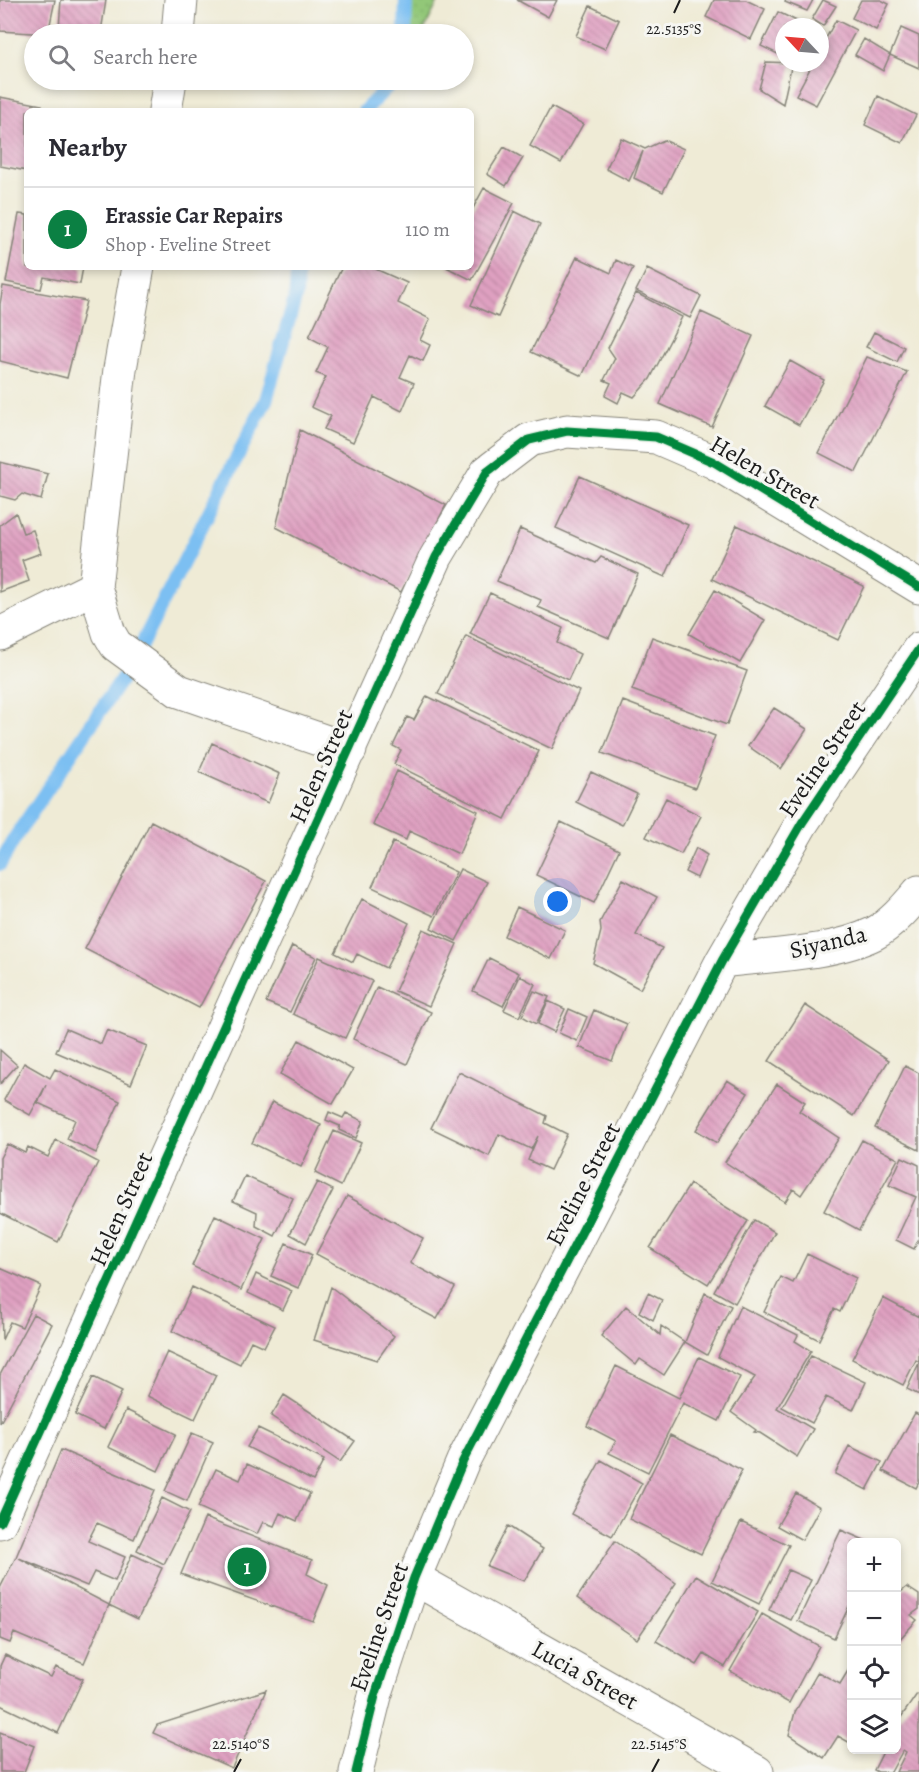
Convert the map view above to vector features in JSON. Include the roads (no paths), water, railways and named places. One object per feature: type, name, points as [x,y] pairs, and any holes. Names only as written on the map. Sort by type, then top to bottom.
[{"type":"street","points":[[179,24],[181,0]]},
{"type":"street","points":[[165,108],[168,90]]},
{"type":"street","points":[[137,270],[120,369],[95,587],[109,633],[116,645],[179,691],[350,750]]},
{"type":"street","name":"Helen Street","points":[[0,1522],[436,557],[487,472],[529,440],[567,431],[656,436],[714,462],[919,587]]},
{"type":"street","points":[[0,634],[95,587]]},
{"type":"street","name":"Eveline Street","points":[[356,1772],[375,1696],[414,1578],[464,1461],[722,961],[802,823],[919,649]]},
{"type":"street","name":"Siyanda","points":[[722,961],[829,947],[876,932],[907,907],[919,892]]},
{"type":"street","name":"Lucia Street","points":[[414,1578],[757,1772]]},
{"type":"waterway","points":[[405,24],[406,0]]},
{"type":"waterway","points":[[367,108],[384,90]]},
{"type":"waterway","points":[[0,864],[14,839],[131,665],[266,400],[296,295],[297,270]]},
{"type":"place","name":"Erassie Car Repairs","points":[[247,1567]]}]
